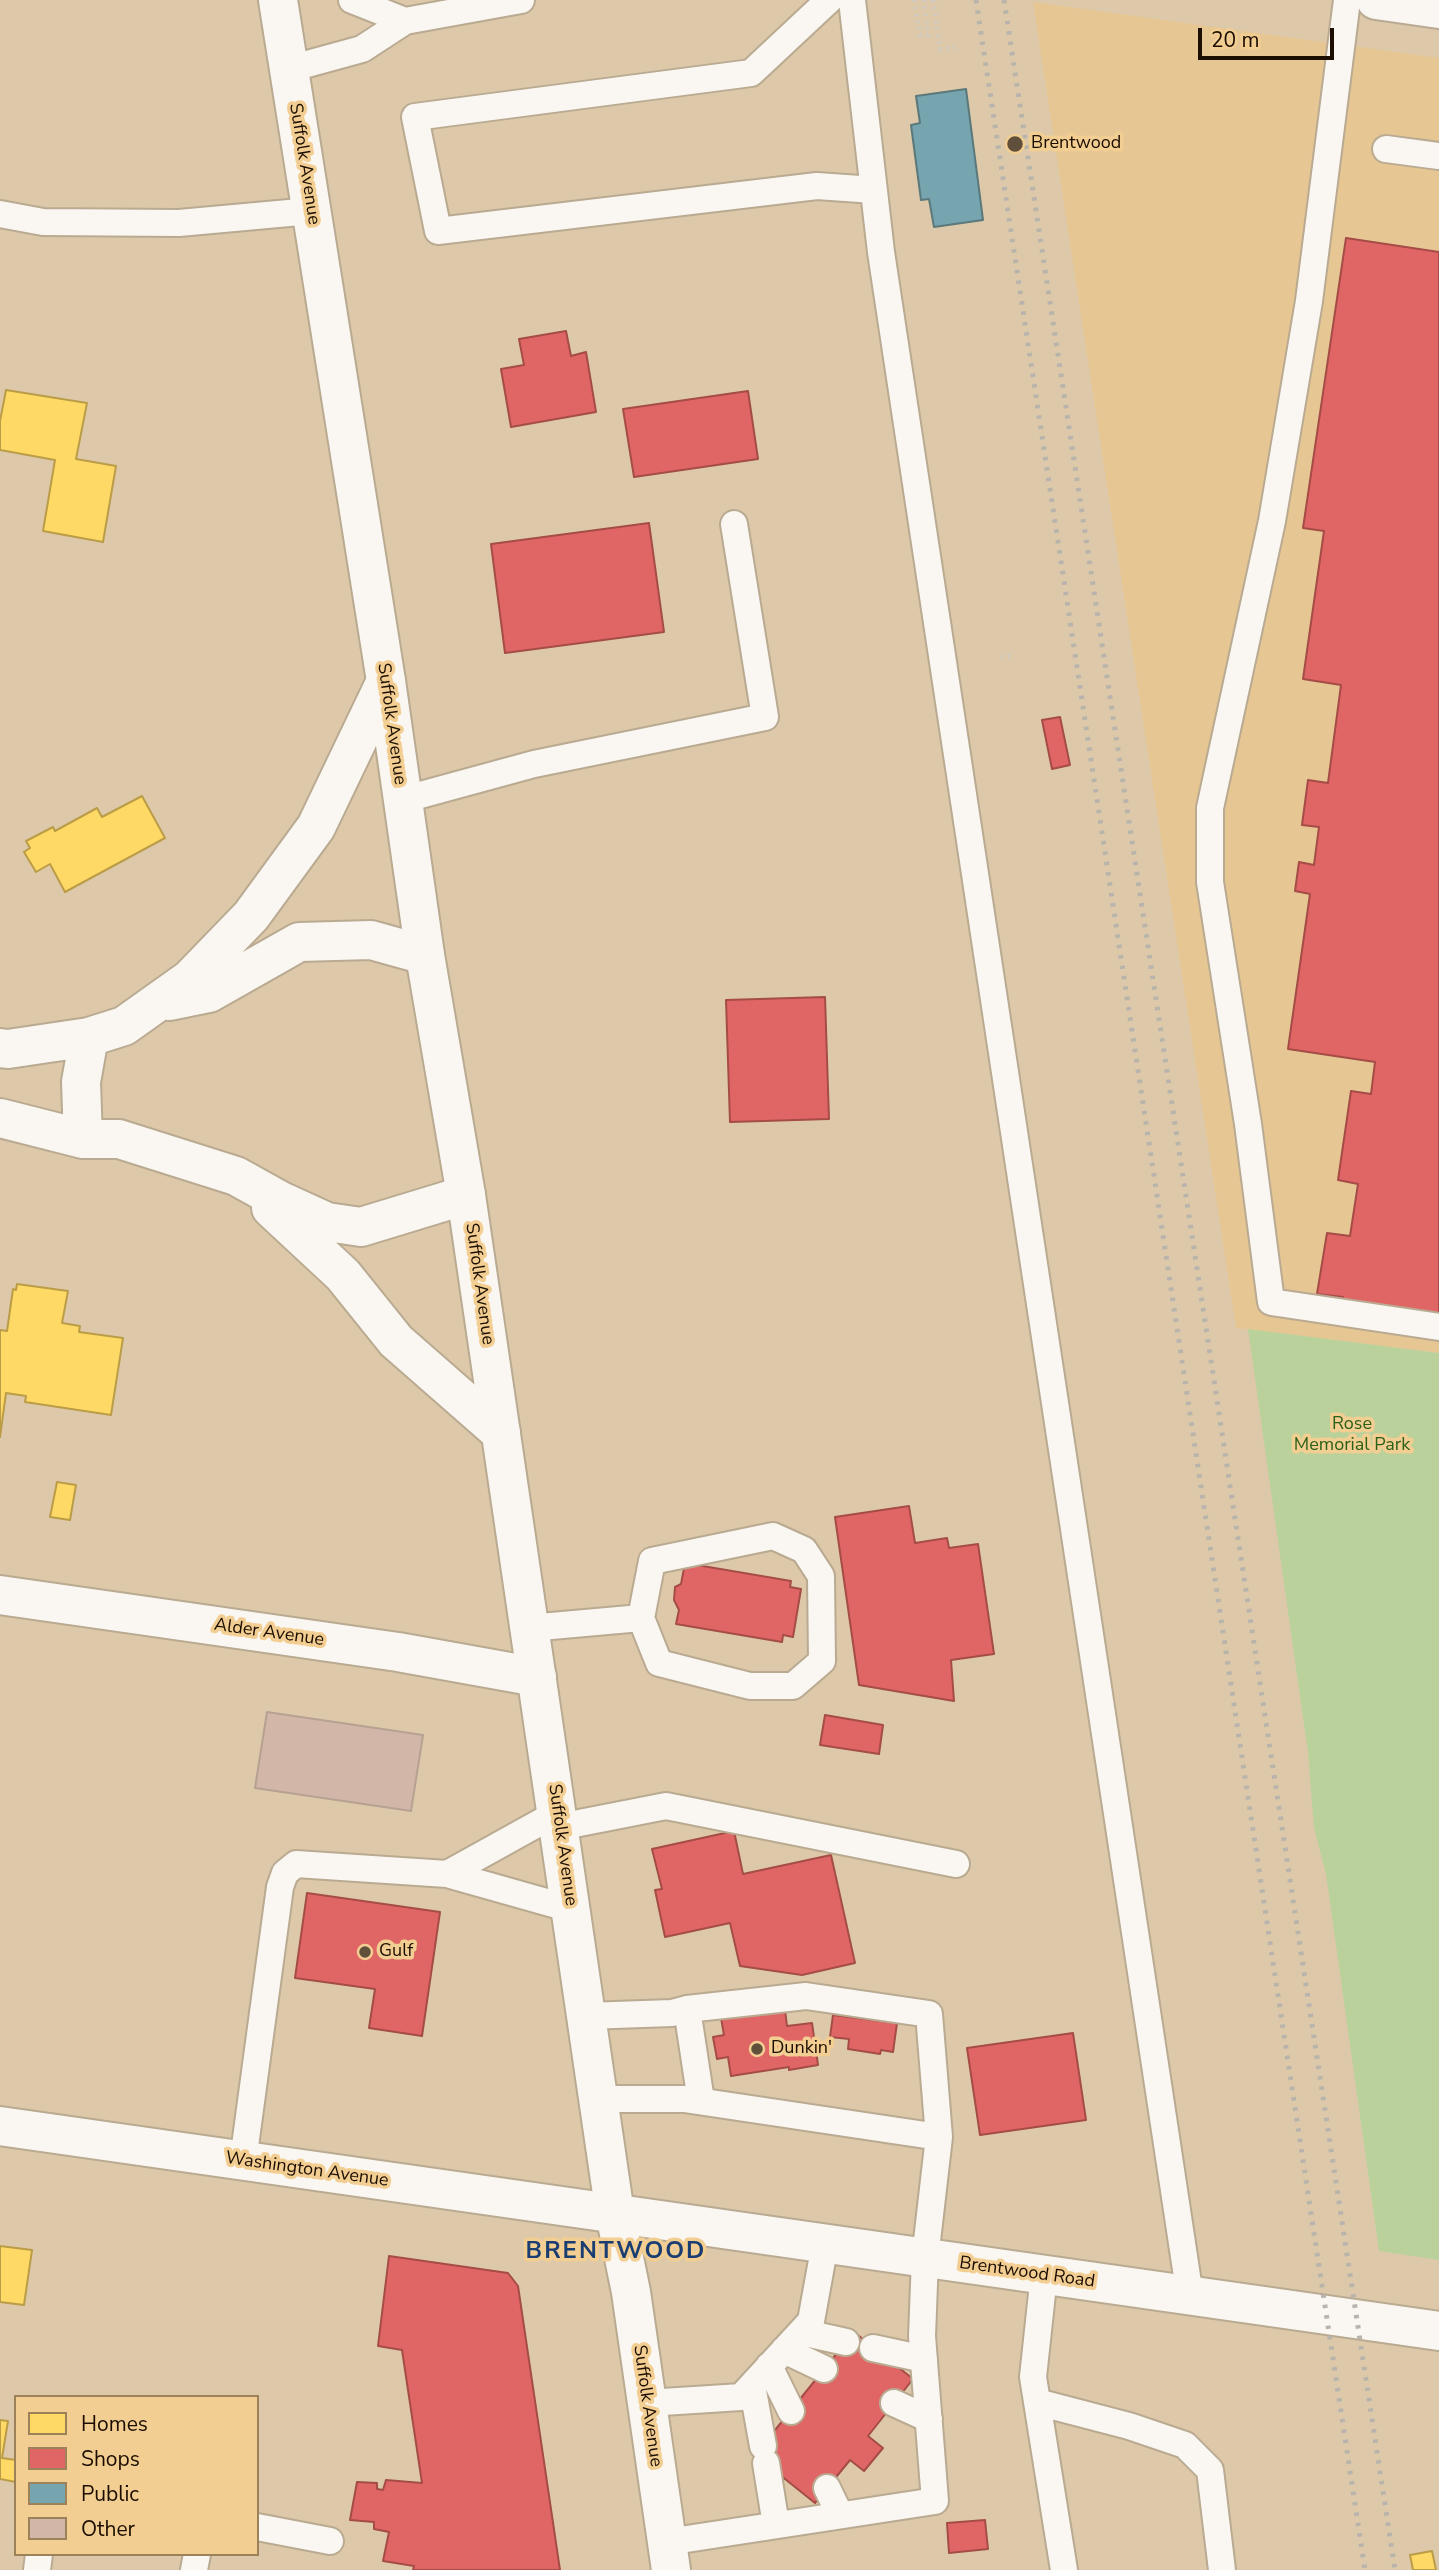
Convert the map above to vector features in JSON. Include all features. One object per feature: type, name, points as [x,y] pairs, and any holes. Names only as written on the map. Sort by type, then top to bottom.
[{"type":"street","name":"Suffolk Avenue","points":[[278,0],[386,681],[425,955],[466,1195],[615,2214],[631,2292],[669,2556]]},
{"type":"street","points":[[1379,0],[1439,9]]},
{"type":"street","points":[[0,1048],[89,1037],[124,1026],[190,979],[250,916],[316,827],[386,681]]},
{"type":"street","points":[[154,1004],[209,993],[299,942],[371,940],[425,955]]},
{"type":"street","points":[[83,1139],[81,1083],[89,1037]]},
{"type":"street","points":[[0,1118],[83,1139],[119,1139],[236,1176],[327,1222],[361,1227],[466,1195]]},
{"type":"street","points":[[236,1176],[343,1275],[396,1342],[501,1433]]},
{"type":"street","name":"Alder Avenue","points":[[0,1595],[398,1652],[537,1677]]},
{"type":"street","name":"Washington Avenue","points":[[0,2126],[615,2214]]},
{"type":"street","name":"Brentwood Road","points":[[615,2214],[1439,2331]]},
{"type":"lane","points":[[352,0],[405,21]]},
{"type":"lane","points":[[289,69],[362,49],[405,21],[521,0]]},
{"type":"lane","points":[[829,0],[751,73],[415,117],[438,231],[817,186],[874,190]]},
{"type":"lane","points":[[852,0],[888,293],[1190,2296]]},
{"type":"lane","points":[[1347,0],[1308,301],[1272,521],[1210,808],[1210,882],[1248,1124],[1271,1302],[1439,1326]]},
{"type":"lane","points":[[1386,149],[1439,156]]},
{"type":"lane","points":[[0,214],[43,222],[179,223],[311,211]]},
{"type":"lane","points":[[402,800],[534,764],[765,717],[734,524]]},
{"type":"lane","points":[[772,1536],[804,1550],[821,1576],[822,1661],[793,1685],[750,1686],[659,1663],[642,1618],[652,1561],[772,1536]]},
{"type":"lane","points":[[529,1628],[642,1618]]},
{"type":"lane","points":[[447,1874],[558,1820],[666,1806],[956,1864]]},
{"type":"lane","points":[[243,2161],[280,1887],[285,1873],[296,1864],[447,1874],[571,1909]]},
{"type":"lane","points":[[586,2016],[672,2013],[687,2008],[806,1996],[929,2014],[939,2137],[925,2258],[922,2336],[935,2501],[776,2525],[669,2556]]},
{"type":"lane","points":[[687,2008],[701,2101]]},
{"type":"lane","points":[[598,2098],[684,2099],[939,2137]]},
{"type":"lane","points":[[647,2403],[741,2397],[811,2321],[825,2244]]},
{"type":"lane","points":[[1044,2275],[1033,2377],[1064,2570]]},
{"type":"lane","points":[[776,2358],[846,2342]]},
{"type":"lane","points":[[873,2348],[924,2359]]},
{"type":"lane","points":[[776,2358],[824,2369]]},
{"type":"lane","points":[[776,2358],[791,2411]]},
{"type":"lane","points":[[776,2358],[764,2455],[776,2525]]},
{"type":"lane","points":[[1037,2402],[1129,2426],[1185,2445],[1210,2470],[1222,2570]]},
{"type":"lane","points":[[894,2403],[929,2419]]},
{"type":"lane","points":[[828,2488],[841,2515]]},
{"type":"lane","points":[[259,2527],[330,2540]]},
{"type":"path","points":[[914,0],[920,35],[928,35],[924,0]]},
{"type":"path","points":[[933,0],[940,49],[957,47]]},
{"type":"path","points":[[1001,657],[1013,656]]},
{"type":"shaded area","points":[[1033,2],[1439,58],[1439,1353],[1236,1328]]},
{"type":"green space","name":"Rose Memorial Park","points":[[1248,1329],[1439,1353],[1439,2260],[1379,2251],[1326,1874],[1314,1828],[1308,1753]]},
{"type":"building: Homes","points":[[6,390],[87,403],[76,459],[116,466],[103,542],[43,531],[55,460],[0,450],[0,421]]},
{"type":"building: Homes","points":[[142,796],[165,838],[65,892],[50,864],[36,872],[24,852],[30,848],[26,841],[53,827],[55,831],[97,808],[102,817]]},
{"type":"building: Homes","points":[[17,1284],[68,1291],[62,1323],[80,1326],[79,1332],[123,1338],[111,1415],[25,1402],[26,1396],[6,1393],[0,1437],[0,1330],[7,1331],[13,1289],[16,1290]]},
{"type":"building: Homes","points":[[57,1482],[76,1485],[70,1520],[50,1517]]},
{"type":"building: Homes","points":[[0,2246],[32,2250],[24,2305],[0,2302]]},
{"type":"building: Homes","points":[[0,2420],[8,2421],[2,2458],[14,2460],[14,2482],[0,2479]]},
{"type":"building: Homes","points":[[1432,2551],[1436,2570],[1413,2570],[1410,2555]]},
{"type":"building: Shops","points":[[1346,238],[1439,252],[1439,1316],[1342,1302],[1343,1297],[1317,1294],[1327,1233],[1350,1236],[1358,1184],[1338,1180],[1351,1091],[1371,1094],[1375,1062],[1288,1049],[1310,894],[1295,891],[1299,862],[1314,865],[1319,827],[1302,825],[1308,780],[1328,783],[1341,685],[1303,679],[1324,531],[1303,528]]},
{"type":"building: Shops","points":[[566,331],[571,356],[586,352],[596,412],[511,427],[501,369],[524,365],[519,339]]},
{"type":"building: Shops","points":[[748,391],[758,459],[634,477],[623,409]]},
{"type":"building: Shops","points":[[649,523],[664,632],[505,653],[491,544]]},
{"type":"building: Shops","points":[[1060,717],[1070,765],[1052,769],[1042,720]]},
{"type":"building: Shops","points":[[825,997],[829,1119],[730,1122],[726,1000]]},
{"type":"building: Shops","points":[[909,1506],[915,1543],[947,1538],[949,1548],[978,1544],[994,1654],[951,1660],[954,1701],[859,1685],[835,1517]]},
{"type":"building: Shops","points":[[685,1563],[791,1581],[790,1587],[801,1589],[793,1637],[783,1635],[782,1642],[676,1624],[679,1610],[674,1600],[675,1587],[681,1584]]},
{"type":"building: Shops","points":[[825,1715],[883,1725],[879,1754],[820,1745]]},
{"type":"building: Shops","points":[[734,1831],[743,1874],[831,1855],[855,1963],[802,1975],[740,1966],[730,1923],[665,1937],[655,1890],[662,1889],[652,1849]]},
{"type":"building: Shops","points":[[307,1893],[440,1912],[422,2036],[369,2028],[375,1989],[295,1978]]},
{"type":"building: Shops","points":[[784,2002],[787,2026],[812,2023],[818,2065],[731,2076],[728,2057],[717,2059],[713,2037],[724,2035],[720,2012]]},
{"type":"building: Shops","points":[[833,2015],[897,2023],[893,2052],[881,2050],[880,2054],[848,2049],[849,2039],[830,2037]]},
{"type":"building: Shops","points":[[1073,2033],[1086,2120],[980,2135],[967,2048]]},
{"type":"building: Shops","points":[[389,2256],[508,2273],[518,2286],[560,2570],[413,2570],[414,2566],[383,2561],[389,2532],[374,2529],[374,2522],[350,2520],[357,2482],[377,2483],[377,2489],[383,2490],[386,2480],[422,2483],[402,2350],[378,2346]]},
{"type":"building: Shops","points":[[854,2332],[913,2379],[868,2436],[883,2448],[864,2471],[850,2460],[815,2503],[755,2455]]},
{"type":"building: Shops","points":[[985,2520],[988,2549],[949,2553],[947,2523]]},
{"type":"building: Public","points":[[966,89],[983,220],[934,227],[929,199],[921,200],[911,125],[920,123],[916,96]]},
{"type":"building: Other","points":[[267,1712],[423,1735],[411,1811],[255,1788]]},
{"type":"railway","points":[[976,0],[1365,2570]]},
{"type":"railway","points":[[1004,0],[1395,2570]]},
{"type":"place","name":"Brentwood","points":[[1015,144]]},
{"type":"place","name":"Gulf","points":[[365,1952]]},
{"type":"place","name":"Dunkin'","points":[[757,2049]]},
{"type":"district","name":"BRENTWOOD","points":[[616,2252]]}]
